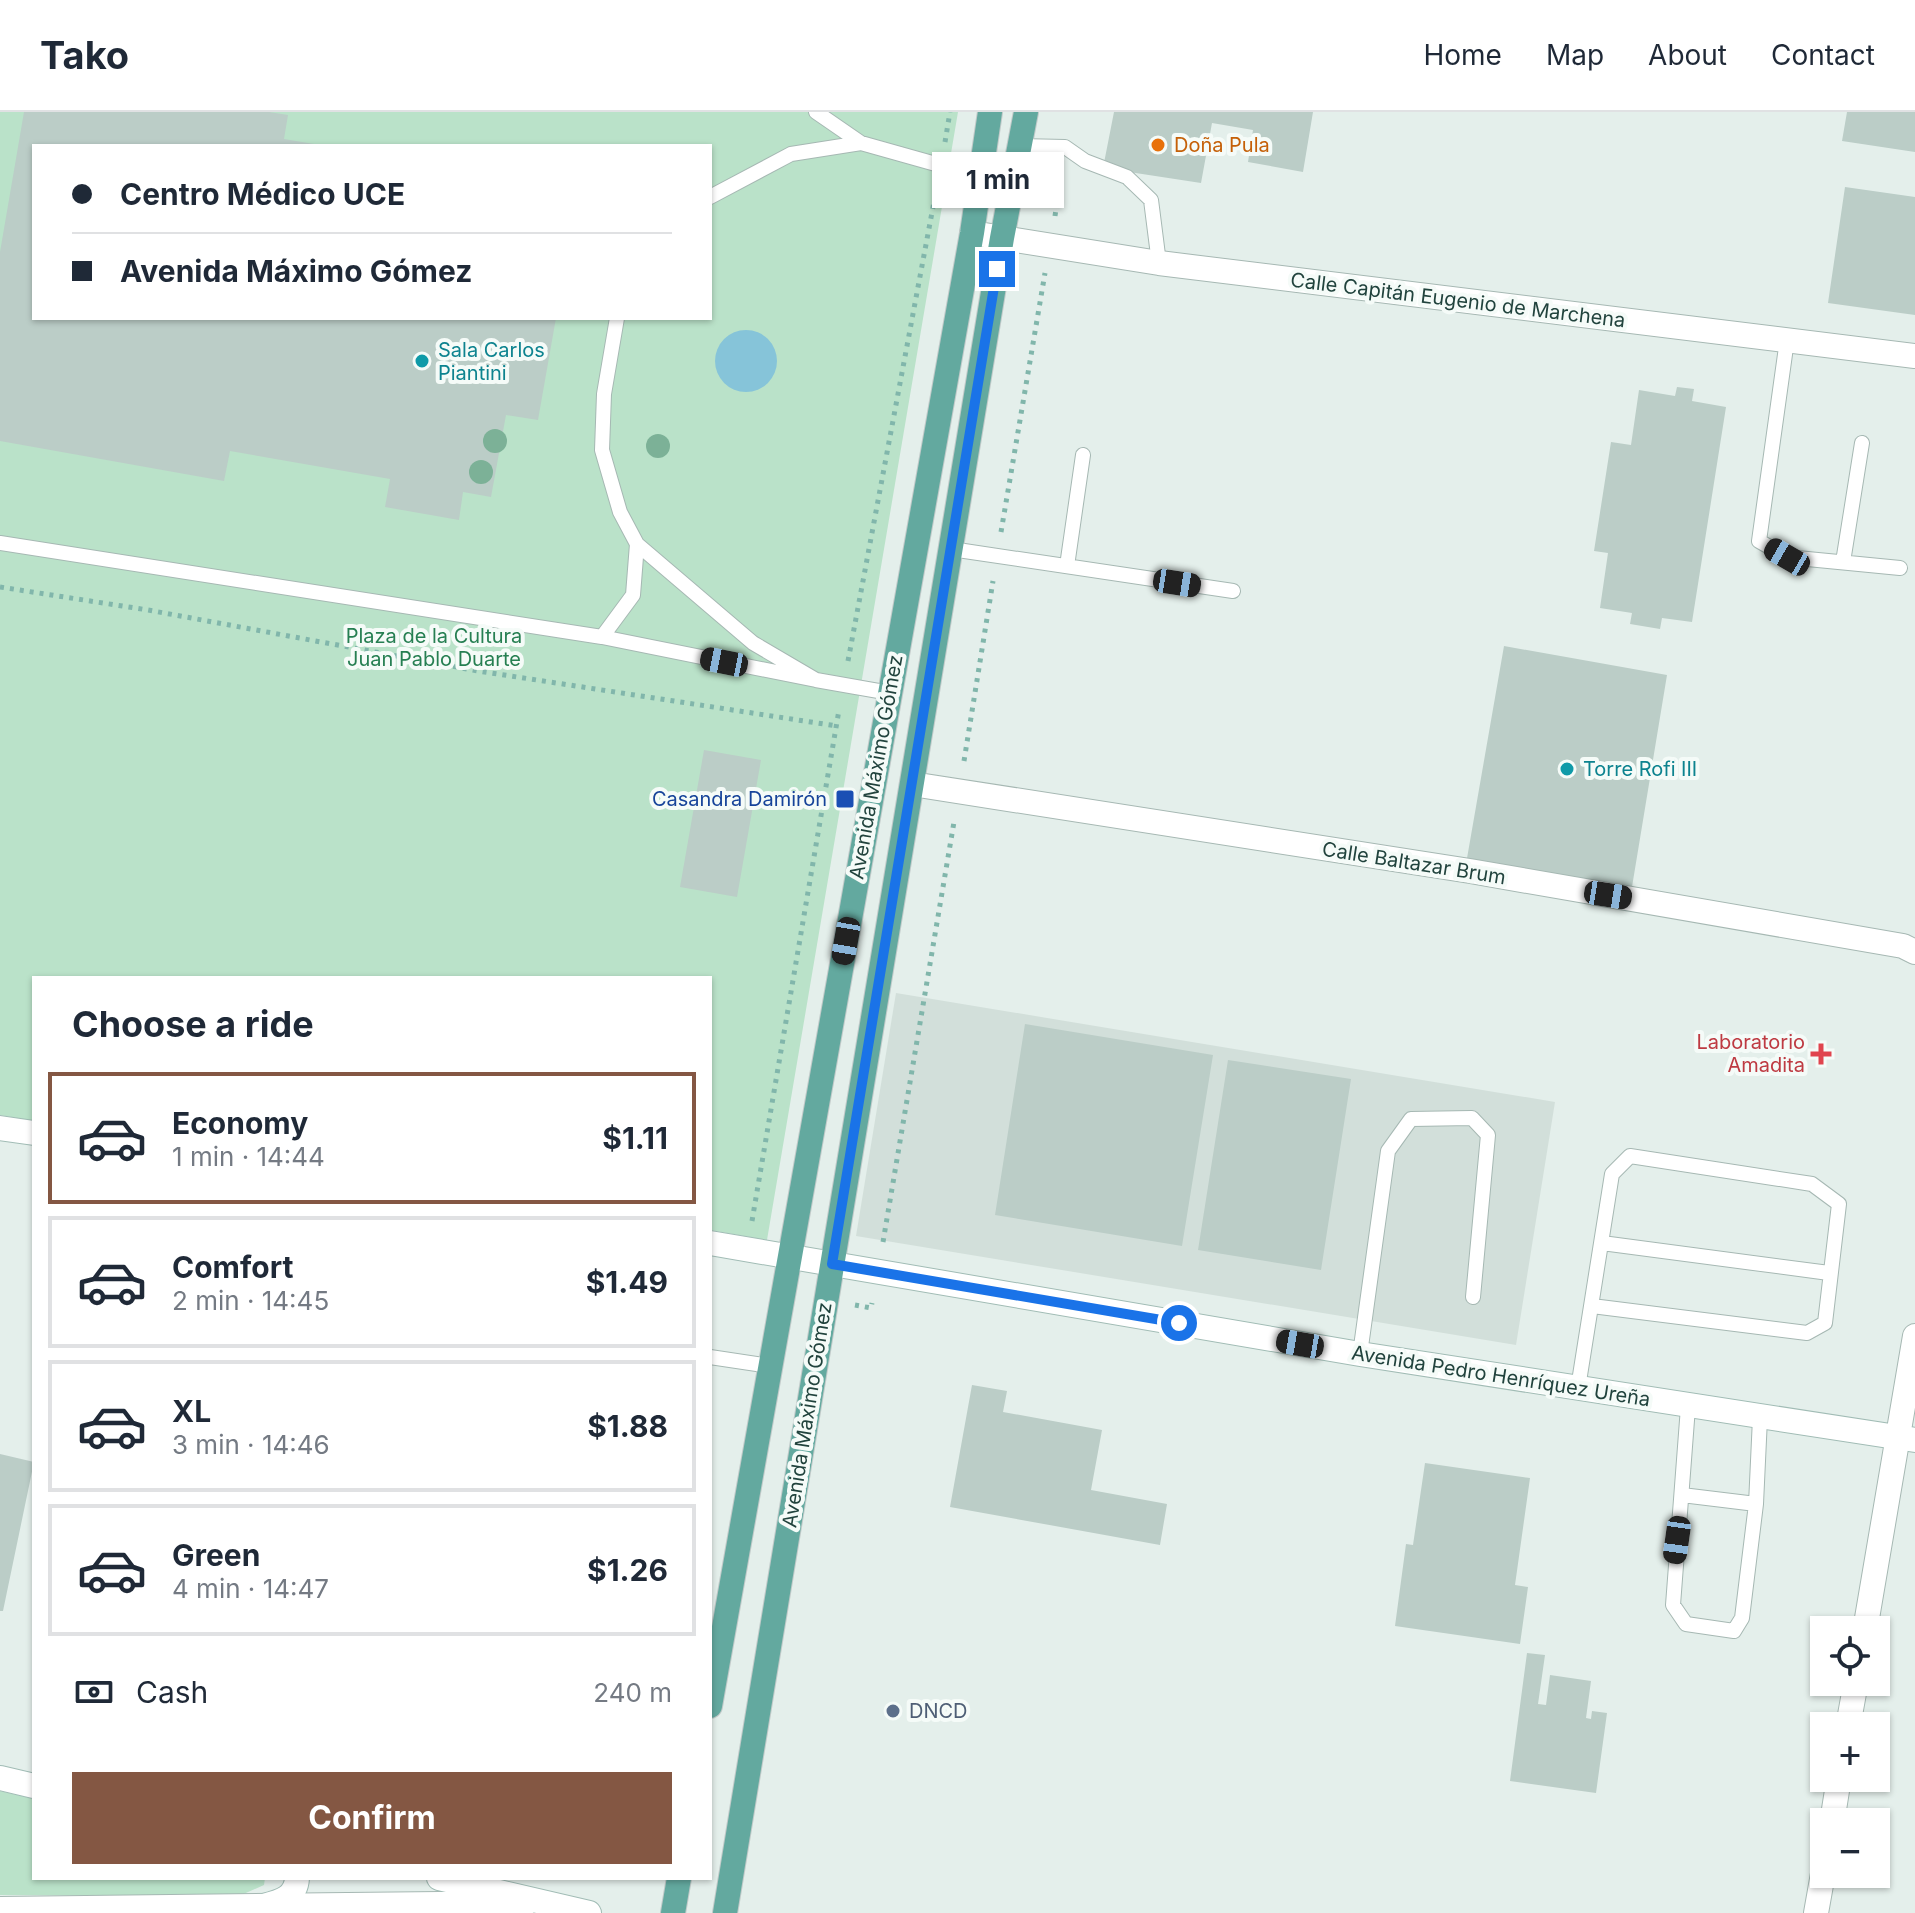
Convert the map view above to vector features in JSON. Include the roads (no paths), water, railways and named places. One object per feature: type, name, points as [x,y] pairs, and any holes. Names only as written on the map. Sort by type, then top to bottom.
[{"type":"main road","name":"Avenida Máximo Gómez","points":[[712,1683],[716,1636],[790,1257],[982,177],[990,112]]},
{"type":"main road","name":"Avenida Máximo Gómez","points":[[725,1913],[1002,238],[1026,112]]},
{"type":"main road","points":[[673,1913],[679,1880]]},
{"type":"street","name":"Calle Capitán Eugenio de Marchena","points":[[972,233],[1159,263],[1915,356]]},
{"type":"street","name":"Calle Baltazar Brum","points":[[912,784],[1470,871],[1903,946],[1915,952]]},
{"type":"street","points":[[0,1128],[32,1133]]},
{"type":"street","name":"Avenida Pedro Henríquez Ureña","points":[[712,1243],[1360,1354],[1906,1439]]},
{"type":"street","points":[[1868,1616],[1906,1439],[1915,1336]]},
{"type":"street","points":[[0,1778],[32,1786]]},
{"type":"street","points":[[260,1907],[287,1899],[296,1887],[297,1880]]},
{"type":"street","points":[[448,1880],[589,1913]]},
{"type":"street","points":[[1816,1913],[1820,1888]]},
{"type":"street","points":[[0,1909],[549,1903]]},
{"type":"lane","points":[[816,112],[861,143],[982,177]]},
{"type":"lane","points":[[712,196],[791,154],[861,143]]},
{"type":"lane","points":[[1020,146],[1065,147],[1085,161],[1127,177],[1151,200],[1159,263]]},
{"type":"lane","points":[[617,320],[604,394],[602,450],[620,512],[637,544],[753,643],[816,680]]},
{"type":"lane","points":[[1787,340],[1759,541],[1787,557],[1900,568]]},
{"type":"lane","points":[[1843,562],[1862,443]]},
{"type":"lane","points":[[1067,566],[1083,455]]},
{"type":"lane","points":[[0,543],[602,637],[890,693]]},
{"type":"lane","points":[[602,637],[633,595],[637,544]]},
{"type":"lane","points":[[951,549],[1233,591]]},
{"type":"lane","points":[[1360,1354],[1388,1151],[1411,1119],[1472,1118],[1488,1135],[1473,1297]]},
{"type":"lane","points":[[1578,1388],[1612,1174],[1630,1156],[1812,1184],[1839,1204],[1825,1323],[1807,1333],[1592,1306]]},
{"type":"lane","points":[[1602,1243],[1829,1273]]},
{"type":"lane","points":[[712,1357],[770,1366]]},
{"type":"lane","points":[[1688,1407],[1673,1605],[1686,1624],[1734,1631],[1742,1618],[1756,1504],[1760,1418]]},
{"type":"lane","points":[[1682,1495],[1756,1504]]},
{"type":"water","points":[[746,330],[758,332],[768,339],[775,349],[775,373],[768,383],[758,390],[746,392],[734,390],[724,383],[717,373],[715,361],[717,349],[724,339],[734,332]]},
{"type":"place","name":"Doña Pula","points":[[1158,145]]},
{"type":"place","name":"Sala Carlos Piantini","points":[[422,361]]},
{"type":"place","name":"Torre Rofi III","points":[[1567,769]]},
{"type":"place","name":"Casandra Damirón","points":[[845,799]]},
{"type":"place","name":"Laboratorio Amadita","points":[[1821,1054]]},
{"type":"place","name":"DNCD","points":[[893,1711]]},
{"type":"park label","name":"Plaza de la Cultura Juan Pablo Duarte","points":[[434,648]]}]
